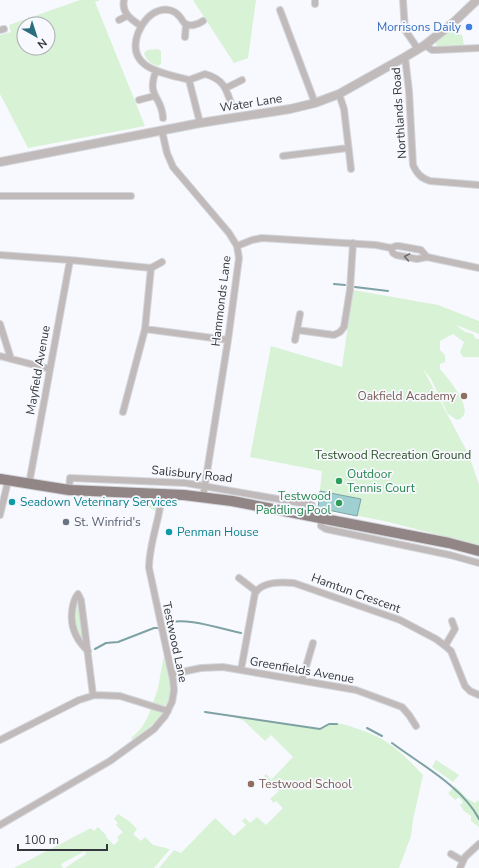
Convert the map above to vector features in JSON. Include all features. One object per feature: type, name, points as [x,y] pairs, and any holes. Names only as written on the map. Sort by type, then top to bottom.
[{"type":"main road","name":"Salisbury Road","points":[[4,480],[69,490],[162,494],[232,501],[449,542],[479,551]]},
{"type":"street","points":[[117,0],[124,2],[125,12],[141,26]]},
{"type":"street","points":[[403,0],[405,30],[422,47],[432,50],[479,48]]},
{"type":"street","name":"Water Lane","points":[[0,162],[200,123],[315,104],[339,94],[422,47],[458,18],[477,0]]},
{"type":"street","points":[[203,21],[194,25],[186,24],[177,14],[167,9],[157,11],[141,26],[136,43],[137,55],[145,65],[156,71],[189,80],[206,74],[217,79],[226,88],[231,103]]},
{"type":"street","points":[[280,10],[315,104]]},
{"type":"street","points":[[119,20],[128,16]]},
{"type":"street","points":[[185,37],[186,24]]},
{"type":"street","points":[[284,43],[291,41]]},
{"type":"street","name":"Northlands Road","points":[[405,57],[409,91],[413,165],[416,171],[424,179],[430,181],[479,186]]},
{"type":"street","points":[[156,71],[153,83],[154,96],[162,110],[163,118]]},
{"type":"street","points":[[189,80],[200,123]]},
{"type":"street","points":[[226,88],[242,80]]},
{"type":"street","points":[[339,94],[344,109],[351,169]]},
{"type":"street","points":[[139,100],[154,96]]},
{"type":"street","name":"Hammonds Lane","points":[[162,131],[167,153],[173,167],[221,223],[237,246],[239,258],[228,340],[203,497]]},
{"type":"street","points":[[283,156],[348,148]]},
{"type":"street","points":[[0,196],[129,196],[126,204]]},
{"type":"street","points":[[237,246],[262,238],[376,245],[391,248],[398,246],[421,250],[427,257]]},
{"type":"street","points":[[297,330],[334,335],[340,332],[344,327],[350,290],[353,244]]},
{"type":"street","points":[[391,248],[393,253],[396,255],[418,259],[427,257],[479,268]]},
{"type":"street","points":[[0,255],[151,268],[162,262]]},
{"type":"street","name":"Mayfield Avenue","points":[[29,484],[70,260]]},
{"type":"street","points":[[123,412],[145,329],[151,268]]},
{"type":"street","points":[[295,340],[300,314]]},
{"type":"street","points":[[0,324],[11,359]]},
{"type":"street","points":[[145,329],[228,340]]},
{"type":"street","points":[[0,356],[50,369]]},
{"type":"street","name":"Salisbury Road","points":[[69,490],[70,478],[186,484],[312,505],[321,526],[326,529],[450,555],[479,563]]},
{"type":"street","points":[[0,515],[4,480]]},
{"type":"street","name":"Testwood Lane","points":[[0,825],[115,758],[154,729],[161,722],[168,711],[173,694],[172,674],[149,568],[150,554],[162,494]]},
{"type":"street","points":[[239,578],[256,591],[252,601],[240,670]]},
{"type":"street","name":"Hamtun Crescent","points":[[256,591],[262,586],[274,583],[303,585],[400,620],[415,627],[445,646],[453,655],[465,686],[470,691],[479,695]]},
{"type":"street","points":[[88,651],[79,643],[73,629],[71,615],[76,594],[78,594],[81,600],[88,651],[93,695]]},
{"type":"street","points":[[452,621],[455,629]]},
{"type":"street","points":[[455,629],[463,628]]},
{"type":"street","points":[[445,646],[455,629]]},
{"type":"street","points":[[302,680],[313,643]]},
{"type":"street","name":"Greenfields Avenue","points":[[172,674],[207,667],[223,667],[356,690],[394,704],[406,711],[416,726]]},
{"type":"street","points":[[0,740],[79,700],[93,695],[120,696],[168,711]]},
{"type":"street","points":[[460,868],[466,855],[479,844]]},
{"type":"street","points":[[451,854],[463,861]]},
{"type":"green space","points":[[80,0],[100,0],[95,2],[145,126],[28,148],[0,94],[0,35],[11,32],[9,25],[16,23],[16,56],[56,56],[56,16],[35,16]]},
{"type":"green space","points":[[193,0],[256,0],[248,58],[234,63]]},
{"type":"green space","points":[[456,25],[458,27],[458,34],[462,35],[464,45],[436,46],[436,42]]},
{"type":"green space","points":[[158,49],[161,51],[161,64],[158,66],[147,60],[144,53],[147,50]]},
{"type":"green space","name":"Testwood Recreation Ground","points":[[353,290],[438,305],[479,321],[479,334],[456,325],[465,332],[473,334],[476,339],[479,339],[479,357],[463,357],[460,352],[464,342],[453,334],[440,341],[440,350],[445,355],[445,362],[440,364],[440,369],[460,396],[465,411],[463,416],[457,420],[448,414],[431,379],[423,369],[469,455],[479,485],[479,545],[384,521],[318,508],[322,471],[250,457],[271,346],[342,367]]},
{"type":"green space","points":[[136,497],[151,497],[156,504],[157,511],[135,499]]},
{"type":"green space","points":[[78,600],[83,643],[76,634],[74,609],[76,601]]},
{"type":"green space","points":[[164,655],[170,672],[171,686],[167,705],[163,706],[153,703],[158,688]]},
{"type":"green space","points":[[151,708],[162,712],[163,714],[150,727],[133,740],[131,738],[144,724]]},
{"type":"green space","points":[[227,715],[320,729],[333,724],[341,724],[376,736],[400,752],[423,775],[411,836],[399,868],[159,868],[174,850],[181,853],[215,818],[234,836],[246,825],[242,821],[245,818],[250,823],[257,817],[266,825],[283,808],[276,801],[274,803],[270,799],[279,791],[264,776],[266,774],[271,780],[293,757],[271,735],[265,741],[243,720]]},
{"type":"green space","points":[[436,760],[459,775],[453,782],[432,767]]},
{"type":"green space","points":[[455,786],[468,799],[475,803],[478,800],[479,827],[471,821],[471,816],[464,811],[460,805],[463,802],[459,797],[455,800],[448,793]]},
{"type":"green space","points":[[118,814],[129,821],[137,829],[133,834],[141,841],[145,837],[153,845],[170,849],[154,868],[65,868],[86,854],[85,851],[61,864],[63,868],[14,868],[91,828],[94,831],[98,827],[114,845],[119,840],[117,837],[123,832],[116,825],[118,823],[114,819]]},
{"type":"water","name":"Testwood Paddling Pool","points":[[320,491],[361,499],[357,516],[318,508]]},
{"type":"waterway","points":[[334,284],[345,285]]},
{"type":"waterway","points":[[355,287],[388,291]]},
{"type":"waterway","points":[[167,624],[182,621],[192,622],[241,633]]},
{"type":"waterway","points":[[95,649],[106,643],[118,642],[154,628],[158,628]]},
{"type":"waterway","points":[[205,712],[320,729],[329,724],[337,724]]},
{"type":"waterway","points":[[367,728],[382,736]]},
{"type":"waterway","points":[[392,743],[452,786],[472,807],[479,819]]},
{"type":"place","name":"Morrisons Daily","points":[[469,27]]},
{"type":"place","name":"Oakfield Academy","points":[[464,396]]},
{"type":"place","name":"Outdoor Tennis Court","points":[[339,481]]},
{"type":"place","name":"Seadown Veterinary Services","points":[[12,502]]},
{"type":"place","name":"Testwood Paddling Pool","points":[[339,503]]},
{"type":"place","name":"St. Winfrid's","points":[[66,522]]},
{"type":"place","name":"Penman House","points":[[169,532]]},
{"type":"place","name":"Testwood School","points":[[251,784]]}]
